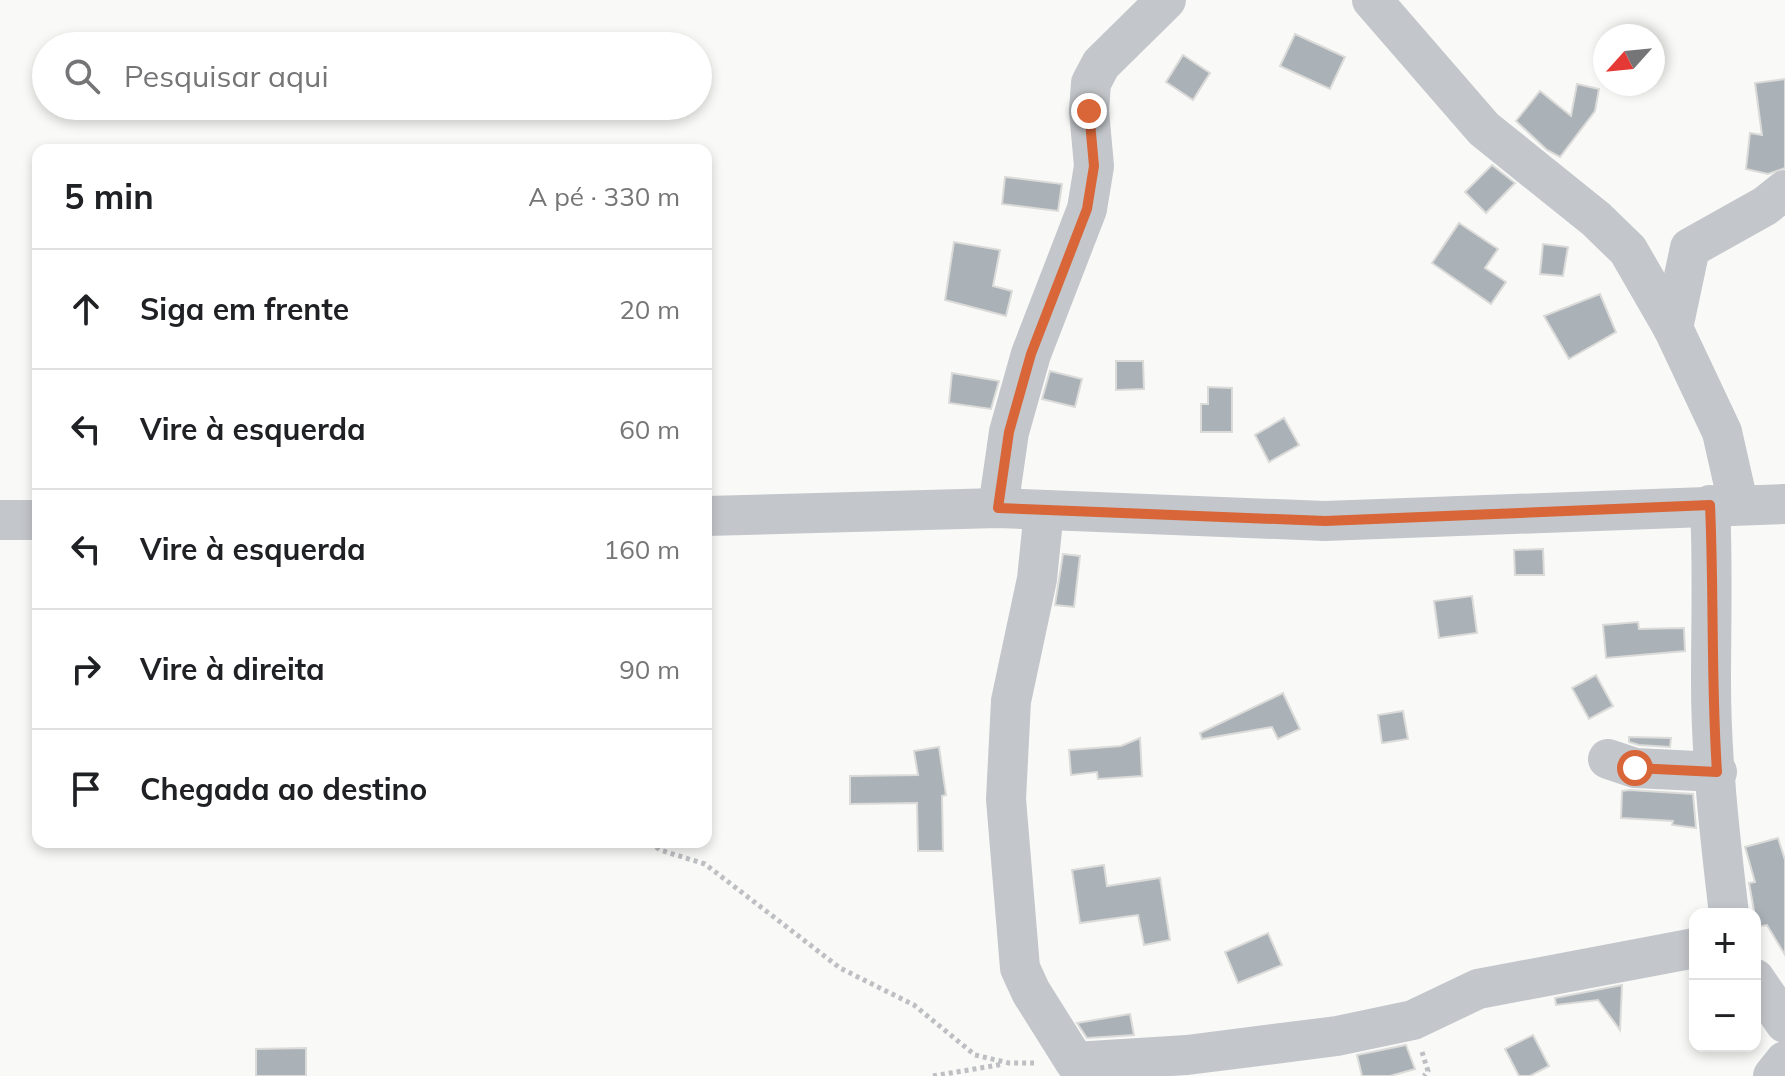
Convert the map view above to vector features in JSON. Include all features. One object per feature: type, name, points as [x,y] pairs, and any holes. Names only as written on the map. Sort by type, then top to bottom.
[{"type":"street","points":[[998,508],[1009,432],[1031,354],[1087,209],[1094,166],[1089,111],[1091,83],[1101,64],[1166,0]]},
{"type":"street","points":[[1372,0],[1484,129],[1596,219],[1628,250],[1673,328],[1722,432],[1724,504],[1711,684],[1728,908]]},
{"type":"street","points":[[1673,328],[1690,248],[1765,206],[1785,190]]},
{"type":"street","points":[[712,516],[998,508],[1325,521],[1785,504]]},
{"type":"street","points":[[1044,510],[1037,579],[1011,701],[1006,799],[1020,968],[1031,992],[1075,1062],[1187,1055],[1337,1036],[1413,1020],[1452,999],[1493,985],[1689,949]]},
{"type":"street","points":[[0,520],[32,520]]},
{"type":"street","points":[[1608,759],[1635,768],[1717,772]]},
{"type":"street","points":[[1756,980],[1785,1023]]},
{"type":"street","points":[[1773,1076],[1785,1061]]},
{"type":"path","points":[[658,848],[705,864],[840,968],[914,1005],[975,1055],[1009,1063]]},
{"type":"path","points":[[933,1076],[1009,1063],[1075,1062]]},
{"type":"building","points":[[1295,34],[1345,57],[1330,89],[1280,66]]},
{"type":"building","points":[[1183,55],[1210,73],[1193,100],[1166,82]]},
{"type":"building","points":[[1785,79],[1785,168],[1768,174],[1746,169],[1750,133],[1762,135],[1755,83]]},
{"type":"building","points":[[1577,84],[1593,88],[1593,96],[1598,96],[1595,111],[1560,157],[1547,150],[1516,121],[1540,91],[1571,116]]},
{"type":"building","points":[[1492,165],[1515,183],[1486,213],[1465,192]]},
{"type":"building","points":[[1005,177],[1062,184],[1058,211],[1002,204]]},
{"type":"building","points":[[1459,223],[1498,249],[1485,268],[1506,282],[1491,304],[1432,263]]},
{"type":"building","points":[[954,242],[1000,250],[993,286],[1012,291],[1006,316],[945,300]]},
{"type":"building","points":[[1543,244],[1568,247],[1563,276],[1540,274]]},
{"type":"building","points":[[1600,294],[1616,332],[1569,359],[1544,316]]},
{"type":"building","points":[[1116,361],[1143,361],[1144,389],[1116,390]]},
{"type":"building","points":[[1050,371],[1082,379],[1075,407],[1042,399]]},
{"type":"building","points":[[952,373],[999,381],[991,409],[949,403]]},
{"type":"building","points":[[1208,387],[1232,388],[1232,432],[1201,432],[1201,404],[1208,404]]},
{"type":"building","points":[[1284,418],[1299,445],[1269,462],[1255,435]]},
{"type":"building","points":[[1543,549],[1544,575],[1515,575],[1514,550]]},
{"type":"building","points":[[1063,554],[1080,556],[1074,607],[1055,605]]},
{"type":"building","points":[[1472,596],[1477,633],[1439,638],[1434,601]]},
{"type":"building","points":[[1638,622],[1639,629],[1684,628],[1685,651],[1606,658],[1603,625]]},
{"type":"building","points":[[1596,675],[1613,706],[1589,719],[1572,688]]},
{"type":"building","points":[[1283,693],[1300,729],[1278,739],[1272,727],[1202,739],[1200,733]]},
{"type":"building","points":[[1403,711],[1408,739],[1382,743],[1378,715]]},
{"type":"building","points":[[1629,737],[1671,738],[1670,747],[1639,745],[1629,742]]},
{"type":"building","points":[[1140,738],[1142,776],[1098,779],[1097,772],[1071,775],[1069,750],[1121,746]]},
{"type":"building","points":[[939,747],[946,795],[942,796],[943,851],[918,851],[917,803],[850,804],[850,776],[918,775],[914,751]]},
{"type":"building","points":[[1622,791],[1693,794],[1696,828],[1672,825],[1673,821],[1621,818]]},
{"type":"building","points":[[1778,838],[1785,860],[1785,955],[1767,925],[1761,926],[1761,908],[1754,908],[1749,883],[1755,882],[1745,847]]},
{"type":"building","points":[[1104,865],[1107,886],[1160,878],[1170,940],[1144,945],[1138,915],[1080,923],[1072,870]]},
{"type":"building","points":[[1268,933],[1282,965],[1238,983],[1225,952]]},
{"type":"building","points":[[1622,985],[1620,1030],[1598,1000],[1556,1005],[1555,998]]},
{"type":"building","points":[[1130,1014],[1134,1035],[1087,1038],[1077,1023]]},
{"type":"building","points":[[1533,1035],[1549,1066],[1530,1076],[1519,1076],[1505,1049]]},
{"type":"building","points":[[1406,1045],[1415,1069],[1390,1076],[1362,1076],[1357,1055]]},
{"type":"building","points":[[306,1048],[306,1076],[256,1076],[256,1049]]},
{"type":"route","points":[[1089,111],[1094,166],[1087,209],[1068,267],[1031,354],[1009,432],[998,508],[1325,521],[1710,505],[1715,598],[1711,684],[1717,772],[1635,768]]}]
